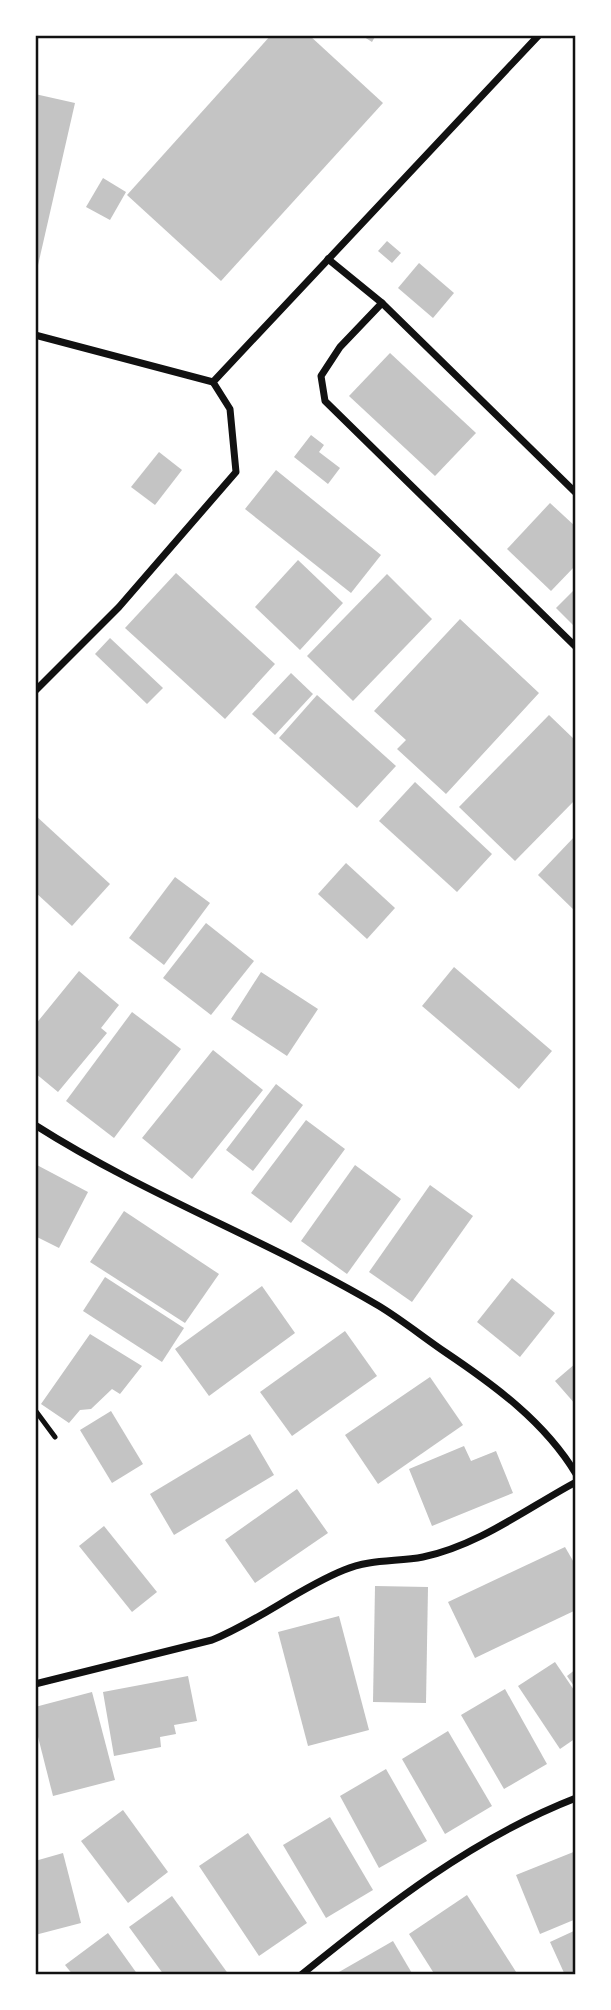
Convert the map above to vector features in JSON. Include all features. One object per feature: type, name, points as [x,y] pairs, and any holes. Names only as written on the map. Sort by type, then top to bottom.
[{"type":"street","points":[[213,382],[539,35]]},
{"type":"street","points":[[328,258],[382,303],[576,494]]},
{"type":"street","points":[[382,303],[340,346],[321,376],[325,401],[576,646]]},
{"type":"street","points":[[35,335],[213,382],[230,409],[236,472],[119,607],[35,691]]},
{"type":"street","points":[[35,1125],[79,1153],[380,1307],[492,1381],[564,1454],[576,1474]]},
{"type":"street","points":[[35,1685],[212,1640],[240,1629],[342,1570],[361,1564],[422,1557],[447,1549],[512,1522],[576,1482]]},
{"type":"street","points":[[301,1975],[391,1902],[445,1867],[541,1812],[576,1798]]},
{"type":"lane","points":[[35,1410],[55,1437]]},
{"type":"building","points":[[271,35],[309,35],[383,103],[221,281],[127,195]]},
{"type":"building","points":[[361,35],[376,35],[372,42]]},
{"type":"building","points":[[35,94],[75,103],[36,274],[35,274]]},
{"type":"building","points":[[103,178],[126,192],[110,220],[86,207]]},
{"type":"building","points":[[387,241],[401,253],[392,263],[378,251]]},
{"type":"building","points":[[419,263],[454,293],[433,318],[398,288]]},
{"type":"building","points":[[390,353],[476,433],[435,476],[349,396]]},
{"type":"building","points":[[311,435],[324,445],[319,452],[340,468],[328,484],[294,457]]},
{"type":"building","points":[[159,452],[182,470],[155,505],[131,487]]},
{"type":"building","points":[[276,470],[381,555],[351,593],[245,509]]},
{"type":"building","points":[[550,503],[576,527],[576,565],[551,591],[507,549]]},
{"type":"building","points":[[298,560],[343,603],[300,650],[255,607]]},
{"type":"building","points":[[176,573],[275,664],[225,719],[125,628]]},
{"type":"building","points":[[387,574],[432,619],[353,701],[307,656]]},
{"type":"building","points":[[576,588],[576,628],[556,608]]},
{"type":"building","points":[[460,619],[539,693],[446,794],[397,749],[406,740],[374,711]]},
{"type":"building","points":[[110,638],[163,688],[147,704],[95,654]]},
{"type":"building","points":[[291,673],[313,694],[275,735],[252,714]]},
{"type":"building","points":[[317,695],[396,766],[357,808],[279,738]]},
{"type":"building","points":[[549,715],[576,741],[576,799],[515,861],[459,807]]},
{"type":"building","points":[[415,782],[492,854],[457,892],[379,821]]},
{"type":"building","points":[[35,815],[110,884],[72,926],[35,892]]},
{"type":"building","points":[[576,835],[576,912],[538,875]]},
{"type":"building","points":[[346,863],[395,908],[367,939],[318,894]]},
{"type":"building","points":[[175,877],[210,903],[164,965],[129,938]]},
{"type":"building","points":[[206,923],[254,961],[211,1015],[163,978]]},
{"type":"building","points":[[454,967],[552,1051],[519,1089],[422,1006]]},
{"type":"building","points":[[79,971],[119,1005],[101,1028],[107,1033],[58,1092],[35,1073],[35,1025]]},
{"type":"building","points":[[261,972],[318,1009],[287,1056],[231,1019]]},
{"type":"building","points":[[132,1012],[181,1049],[114,1138],[66,1101]]},
{"type":"building","points":[[213,1050],[263,1090],[192,1179],[142,1138]]},
{"type":"building","points":[[276,1084],[303,1105],[253,1171],[226,1150]]},
{"type":"building","points":[[306,1120],[345,1149],[291,1223],[251,1193]]},
{"type":"building","points":[[35,1164],[88,1192],[59,1248],[35,1236]]},
{"type":"building","points":[[355,1165],[401,1199],[347,1274],[301,1241]]},
{"type":"building","points":[[430,1185],[473,1216],[412,1302],[369,1272]]},
{"type":"building","points":[[124,1211],[219,1274],[185,1323],[90,1262]]},
{"type":"building","points":[[105,1277],[184,1328],[162,1362],[83,1311]]},
{"type":"building","points":[[512,1278],[555,1313],[520,1357],[477,1322]]},
{"type":"building","points":[[262,1286],[295,1333],[209,1396],[175,1349]]},
{"type":"building","points":[[345,1331],[377,1376],[292,1436],[260,1392]]},
{"type":"building","points":[[90,1334],[142,1366],[120,1394],[112,1389],[91,1409],[80,1410],[69,1423],[41,1404]]},
{"type":"building","points":[[576,1363],[576,1405],[555,1381]]},
{"type":"building","points":[[430,1377],[463,1425],[378,1484],[345,1435]]},
{"type":"building","points":[[111,1411],[143,1464],[112,1483],[80,1430]]},
{"type":"building","points":[[250,1434],[274,1475],[174,1535],[150,1494]]},
{"type":"building","points":[[464,1446],[471,1461],[496,1451],[513,1493],[432,1526],[409,1469]]},
{"type":"building","points":[[297,1489],[328,1533],[255,1583],[225,1540]]},
{"type":"building","points":[[104,1526],[157,1592],[132,1612],[79,1546]]},
{"type":"building","points":[[565,1547],[576,1566],[576,1610],[475,1658],[448,1602]]},
{"type":"building","points":[[375,1586],[428,1587],[426,1703],[373,1702]]},
{"type":"building","points":[[339,1616],[369,1730],[308,1746],[278,1632]]},
{"type":"building","points":[[555,1662],[576,1693],[576,1738],[560,1749],[518,1686]]},
{"type":"building","points":[[576,1669],[576,1689],[567,1676]]},
{"type":"building","points":[[188,1676],[197,1721],[174,1725],[176,1734],[160,1737],[161,1747],[114,1756],[103,1692]]},
{"type":"building","points":[[505,1689],[547,1764],[504,1789],[461,1715]]},
{"type":"building","points":[[92,1692],[115,1780],[53,1796],[35,1725],[35,1707]]},
{"type":"building","points":[[448,1731],[492,1806],[445,1834],[402,1759]]},
{"type":"building","points":[[386,1769],[427,1841],[379,1868],[340,1796]]},
{"type":"building","points":[[123,1810],[168,1872],[128,1903],[81,1841]]},
{"type":"building","points":[[330,1817],[373,1890],[326,1918],[283,1845]]},
{"type":"building","points":[[248,1833],[307,1923],[259,1956],[199,1866]]},
{"type":"building","points":[[576,1851],[576,1919],[540,1934],[516,1875]]},
{"type":"building","points":[[63,1853],[81,1923],[35,1935],[35,1861]]},
{"type":"building","points":[[467,1895],[518,1975],[435,1975],[409,1934]]},
{"type":"building","points":[[172,1896],[229,1975],[164,1975],[129,1927]]},
{"type":"building","points":[[576,1930],[576,1975],[565,1975],[550,1942]]},
{"type":"building","points":[[108,1933],[138,1975],[73,1975],[65,1965]]},
{"type":"building","points":[[393,1941],[413,1975],[341,1975],[339,1972]]}]
